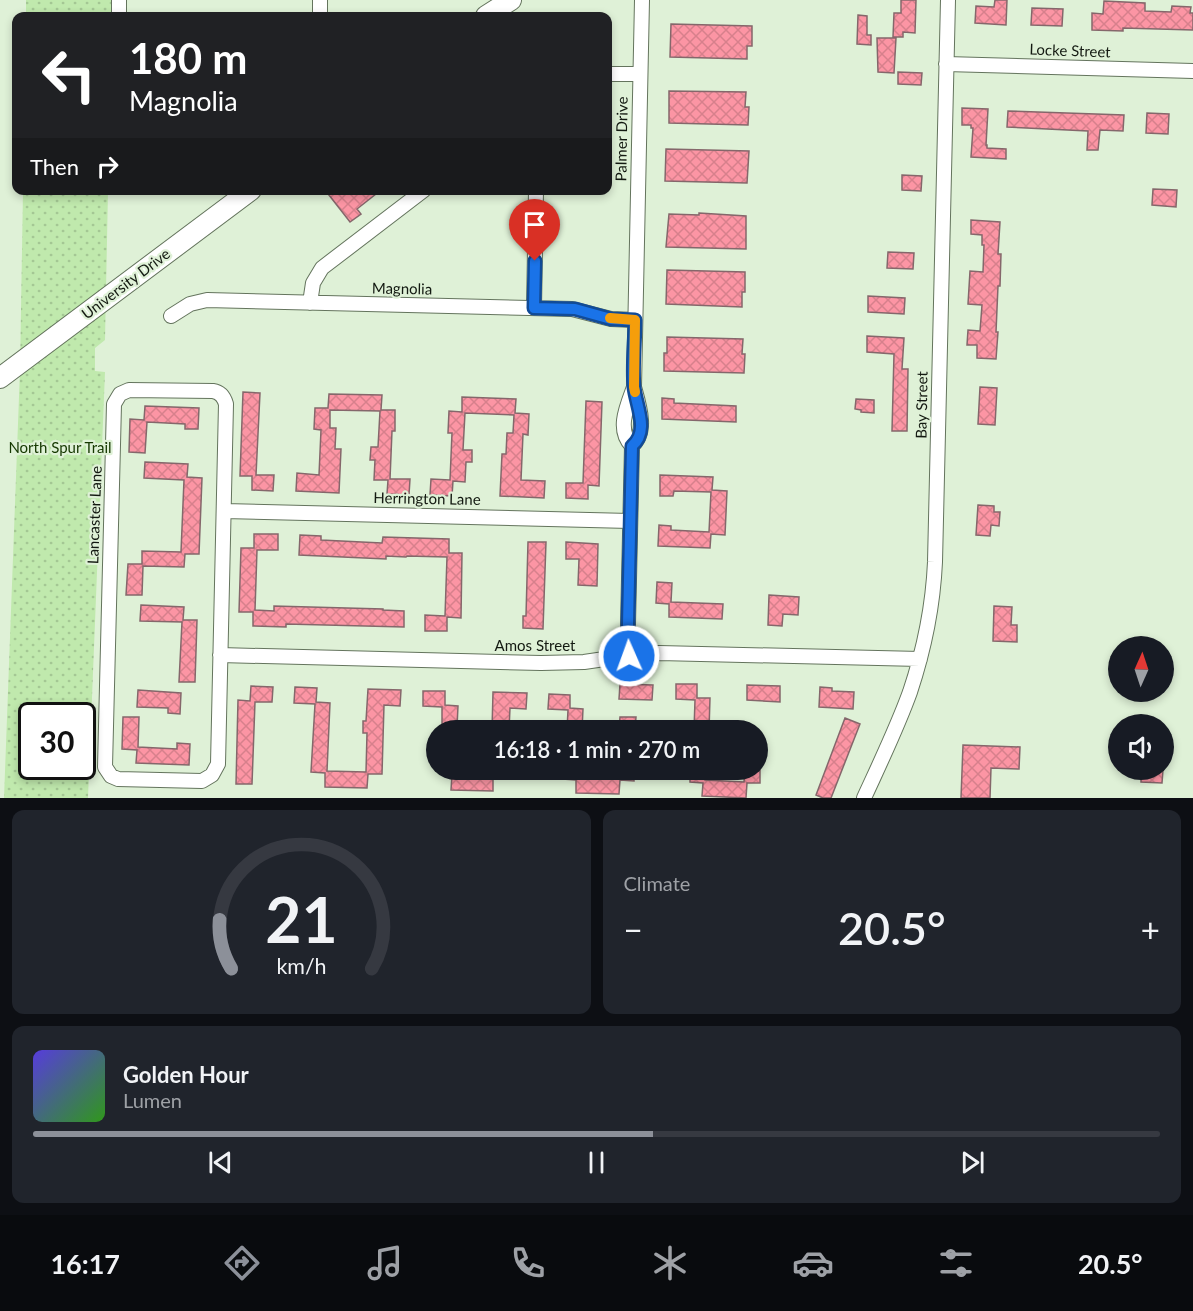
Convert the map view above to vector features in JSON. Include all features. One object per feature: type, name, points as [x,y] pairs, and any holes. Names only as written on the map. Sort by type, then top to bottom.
[{"type":"main road","points":[[492,12],[511,0]]},
{"type":"main road","name":"University Drive","points":[[0,378],[244,195]]},
{"type":"street","name":"Palmer Drive","points":[[629,656],[632,446],[625,437],[624,419],[634,387],[642,0]]},
{"type":"street","name":"Bay Street","points":[[864,798],[902,714],[920,659],[931,605],[935,562],[948,0]]},
{"type":"street","name":"Locke Street","points":[[946,64],[1193,71]]},
{"type":"street","points":[[612,74],[640,75]]},
{"type":"street","points":[[310,303],[313,283],[322,268],[417,195]]},
{"type":"street","points":[[534,308],[536,195]]},
{"type":"street","name":"Magnolia","points":[[171,316],[185,306],[201,301],[575,309],[611,319],[635,320]]},
{"type":"street","name":"Lancaster Lane","points":[[132,389],[213,391],[223,396],[226,406],[220,655],[218,764],[212,775],[206,780],[198,781],[118,779],[111,776],[105,767],[105,746],[114,404],[120,394],[132,389]]},
{"type":"street","name":"Herrington Lane","points":[[224,511],[630,521]]},
{"type":"street","name":"Amos Street","points":[[220,655],[541,663],[584,662],[659,653],[920,659]]},
{"type":"green space","points":[[26,0],[111,0],[111,12],[26,12]]},
{"type":"green space","name":"North Spur Trail","points":[[23,195],[108,195],[105,340],[95,348],[95,371],[105,372],[92,702],[18,702],[18,780],[89,780],[88,798],[4,798],[20,370]]},
{"type":"building","points":[[901,0],[916,0],[915,33],[903,32],[903,37],[893,37],[894,13],[901,13]]},
{"type":"building","points":[[995,0],[1007,0],[1006,25],[975,23],[976,6],[994,7]]},
{"type":"building","points":[[1104,1],[1145,3],[1145,11],[1171,12],[1172,6],[1191,7],[1193,30],[1123,28],[1123,31],[1092,30],[1092,13],[1103,14]]},
{"type":"building","points":[[1032,8],[1063,9],[1062,26],[1031,25]]},
{"type":"building","points":[[858,15],[867,16],[867,35],[871,35],[871,45],[857,44]]},
{"type":"building","points":[[671,24],[752,26],[752,46],[747,46],[747,59],[670,57]]},
{"type":"building","points":[[877,38],[896,38],[894,73],[878,72]]},
{"type":"building","points":[[898,72],[922,73],[921,85],[898,84]]},
{"type":"building","points":[[669,91],[746,92],[745,107],[749,107],[748,125],[669,123]]},
{"type":"building","points":[[962,108],[988,109],[987,148],[1006,149],[1006,159],[971,157],[973,128],[971,125],[962,125]]},
{"type":"building","points":[[1008,111],[1124,115],[1123,131],[1100,130],[1098,150],[1087,150],[1088,131],[1007,127]]},
{"type":"building","points":[[1147,113],[1169,114],[1168,134],[1146,133]]},
{"type":"building","points":[[666,149],[749,151],[747,183],[665,181]]},
{"type":"building","points":[[902,175],[922,176],[921,191],[902,190]]},
{"type":"building","points":[[1153,189],[1177,190],[1176,207],[1152,205]]},
{"type":"building","points":[[329,195],[375,195],[357,209],[361,214],[350,222]]},
{"type":"building","points":[[699,213],[746,216],[746,249],[666,247],[669,214],[699,215]]},
{"type":"building","points":[[971,220],[1000,222],[998,254],[1001,254],[996,359],[977,358],[977,345],[967,345],[968,330],[980,331],[982,305],[968,304],[970,271],[983,272],[984,245],[982,245],[982,235],[971,234]]},
{"type":"building","points":[[888,252],[914,253],[913,269],[887,268]]},
{"type":"building","points":[[667,270],[745,272],[742,307],[666,304]]},
{"type":"building","points":[[868,296],[905,298],[904,314],[868,312]]},
{"type":"building","points":[[867,336],[904,338],[902,369],[908,369],[907,431],[892,431],[894,354],[867,352]]},
{"type":"building","points":[[667,337],[743,339],[744,373],[664,371]]},
{"type":"building","points":[[980,387],[997,388],[995,425],[978,424]]},
{"type":"building","points":[[243,392],[260,393],[256,475],[274,475],[273,491],[252,490],[252,476],[240,476]]},
{"type":"building","points":[[329,394],[382,395],[381,410],[395,410],[390,479],[410,479],[409,495],[387,494],[388,480],[374,480],[375,460],[370,460],[371,447],[378,447],[380,411],[330,410],[330,428],[336,428],[335,449],[341,449],[339,493],[296,491],[297,473],[319,475],[321,430],[314,429],[315,408],[328,408]]},
{"type":"building","points":[[462,397],[516,399],[515,413],[529,414],[528,435],[523,434],[521,480],[545,481],[544,498],[500,496],[502,454],[506,454],[507,433],[513,433],[514,415],[465,413],[463,450],[472,450],[472,462],[466,462],[465,482],[453,481],[452,496],[430,495],[431,479],[450,480],[452,433],[448,433],[449,411],[462,412]]},
{"type":"building","points":[[662,398],[674,399],[674,403],[736,406],[736,422],[662,419]]},
{"type":"building","points":[[856,399],[874,400],[874,413],[855,409]]},
{"type":"building","points":[[586,401],[602,402],[599,486],[588,485],[588,499],[566,498],[566,483],[583,483]]},
{"type":"building","points":[[145,406],[199,408],[198,429],[185,429],[185,424],[147,422],[145,453],[129,452],[130,419],[144,420]]},
{"type":"building","points":[[145,462],[188,464],[187,477],[202,478],[199,554],[185,554],[184,567],[143,566],[142,595],[126,595],[128,564],[142,564],[142,551],[181,552],[184,480],[144,478]]},
{"type":"building","points":[[660,475],[713,477],[712,490],[727,491],[725,535],[711,534],[710,548],[658,546],[659,525],[671,526],[671,530],[709,532],[711,492],[674,491],[673,496],[660,496]]},
{"type":"building","points":[[978,505],[994,506],[994,512],[1000,512],[999,526],[991,525],[990,536],[976,535]]},
{"type":"building","points":[[254,534],[278,534],[278,550],[257,550],[255,610],[274,611],[274,606],[404,611],[404,627],[286,624],[286,627],[253,626],[253,612],[239,612],[241,548],[254,548]]},
{"type":"building","points":[[300,535],[321,536],[321,540],[382,543],[383,537],[449,539],[449,553],[462,553],[461,618],[447,617],[447,631],[425,631],[425,615],[445,616],[447,557],[386,556],[386,559],[299,555]]},
{"type":"building","points":[[528,542],[546,542],[543,629],[523,628],[523,616],[526,616]]},
{"type":"building","points":[[566,542],[598,544],[597,586],[578,585],[579,559],[566,559]]},
{"type":"building","points":[[657,582],[672,583],[671,602],[723,604],[722,619],[669,617],[669,604],[656,603]]},
{"type":"building","points":[[769,595],[799,597],[798,615],[783,614],[782,626],[768,625]]},
{"type":"building","points":[[141,605],[184,607],[183,620],[197,620],[195,682],[179,682],[182,622],[140,621]]},
{"type":"building","points":[[994,606],[1012,607],[1011,625],[1017,625],[1017,642],[993,641]]},
{"type":"building","points":[[620,684],[653,685],[652,700],[619,699]]},
{"type":"building","points":[[676,684],[697,684],[697,698],[710,698],[709,720],[694,720],[695,700],[676,699]]},
{"type":"building","points":[[747,685],[780,686],[780,702],[747,700]]},
{"type":"building","points":[[251,686],[273,687],[272,702],[255,702],[252,784],[236,784],[238,700],[250,701]]},
{"type":"building","points":[[295,687],[317,688],[316,702],[330,703],[327,771],[366,772],[367,733],[363,733],[363,721],[366,721],[368,689],[401,690],[400,706],[384,705],[382,774],[368,774],[367,788],[325,787],[325,773],[311,772],[315,704],[294,703]]},
{"type":"building","points":[[820,687],[832,688],[832,691],[854,692],[853,709],[819,707]]},
{"type":"building","points":[[138,690],[181,693],[180,714],[168,713],[168,708],[137,707]]},
{"type":"building","points":[[423,691],[445,691],[445,705],[458,706],[457,720],[442,720],[442,707],[423,706]]},
{"type":"building","points":[[493,692],[527,693],[526,709],[510,708],[509,720],[492,720]]},
{"type":"building","points":[[549,694],[570,695],[570,708],[583,709],[582,720],[568,720],[568,710],[548,709]]},
{"type":"building","points":[[123,717],[139,717],[138,747],[177,749],[177,743],[190,744],[189,765],[136,763],[137,750],[122,749]]},
{"type":"building","points":[[620,717],[636,717],[636,720],[620,720]]},
{"type":"building","points":[[845,718],[860,724],[831,798],[823,798],[816,795]]},
{"type":"building","points":[[963,745],[1020,747],[1019,769],[991,768],[990,798],[961,798]]},
{"type":"building","points":[[452,780],[493,780],[493,791],[451,790]]},
{"type":"building","points":[[576,780],[620,780],[619,794],[576,793]]},
{"type":"building","points":[[690,780],[744,782],[744,780],[760,780],[760,783],[747,783],[746,798],[702,796],[703,783],[690,782]]},
{"type":"building","points":[[1141,780],[1162,780],[1162,783],[1141,782]]},
{"type":"slow traffic","points":[[610,318],[635,320],[635,392]]},
{"type":"route","points":[[535,261],[534,308],[575,309],[611,319],[635,320],[634,387],[640,411],[640,428],[639,438],[632,446],[629,656]]}]
